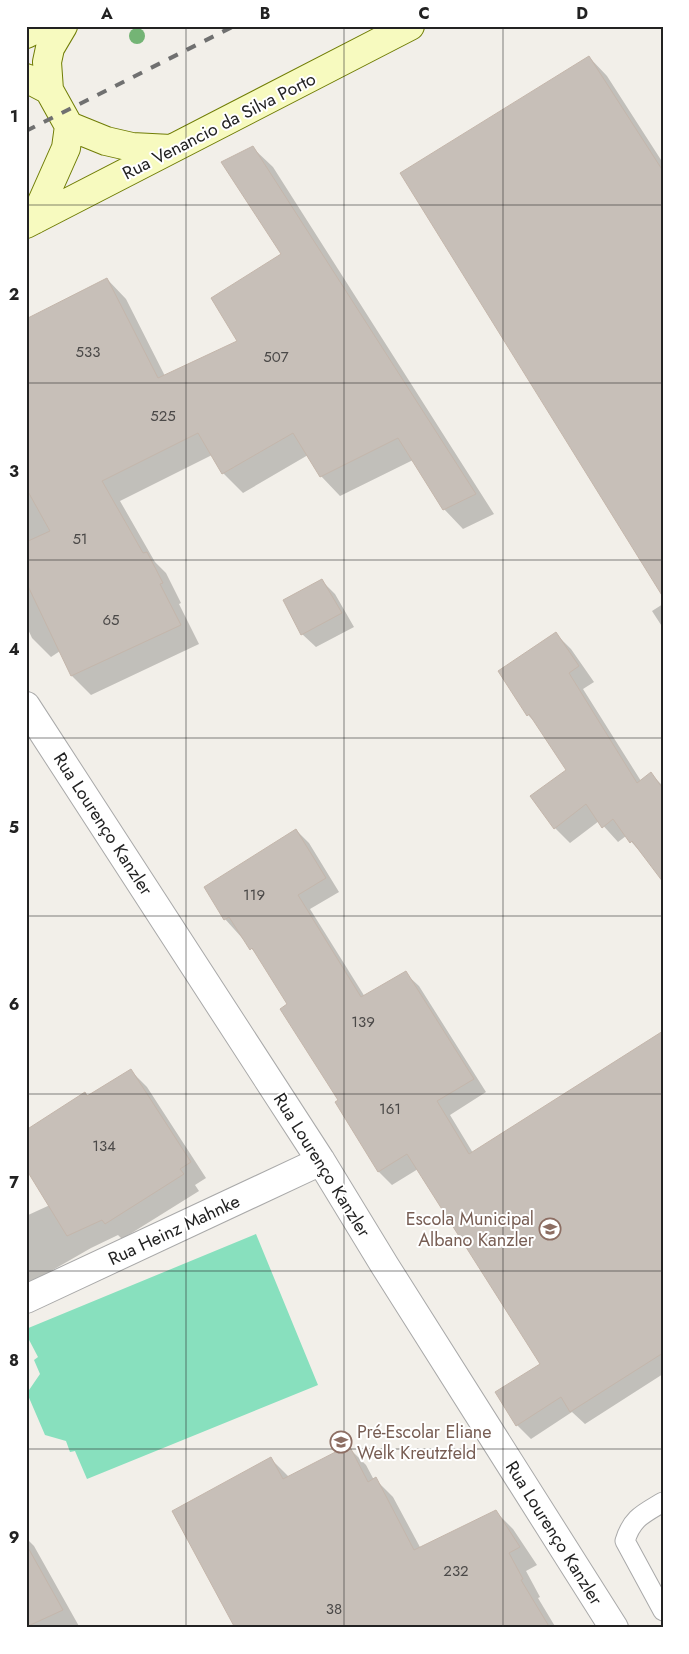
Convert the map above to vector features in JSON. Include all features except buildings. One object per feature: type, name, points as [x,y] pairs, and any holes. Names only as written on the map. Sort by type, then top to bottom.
[{"type":"street","points":[[26,34],[42,26]]},
{"type":"street","points":[[63,26],[50,48],[47,62],[38,84],[69,126],[106,141],[132,147],[175,149]]},
{"type":"street","name":"Rua Venancio da Silva Porto","points":[[30,222],[175,149],[410,26]]},
{"type":"street","points":[[30,222],[64,153],[69,126]]},
{"type":"street","name":"Rua Lourenço Kanzler","points":[[26,706],[321,1161],[385,1266],[614,1628]]},
{"type":"street","name":"Rua Heinz Mahnke","points":[[26,1299],[321,1161]]},
{"type":"lane","points":[[663,1502],[637,1518],[629,1528],[625,1541],[663,1611]]},
{"type":"green space","points":[[256,1234],[318,1385],[87,1479],[75,1451],[70,1452],[66,1441],[45,1435],[27,1393],[40,1374],[34,1360],[38,1357],[26,1334],[26,1329]]},
{"type":"railway","points":[[26,131],[234,26]]},
{"type":"place","name":"Escola Municipal Albano Kanzler","points":[[550,1229]]},
{"type":"place","name":"Pré-Escolar Eliane Welk Kreutzfeld","points":[[341,1442]]}]
